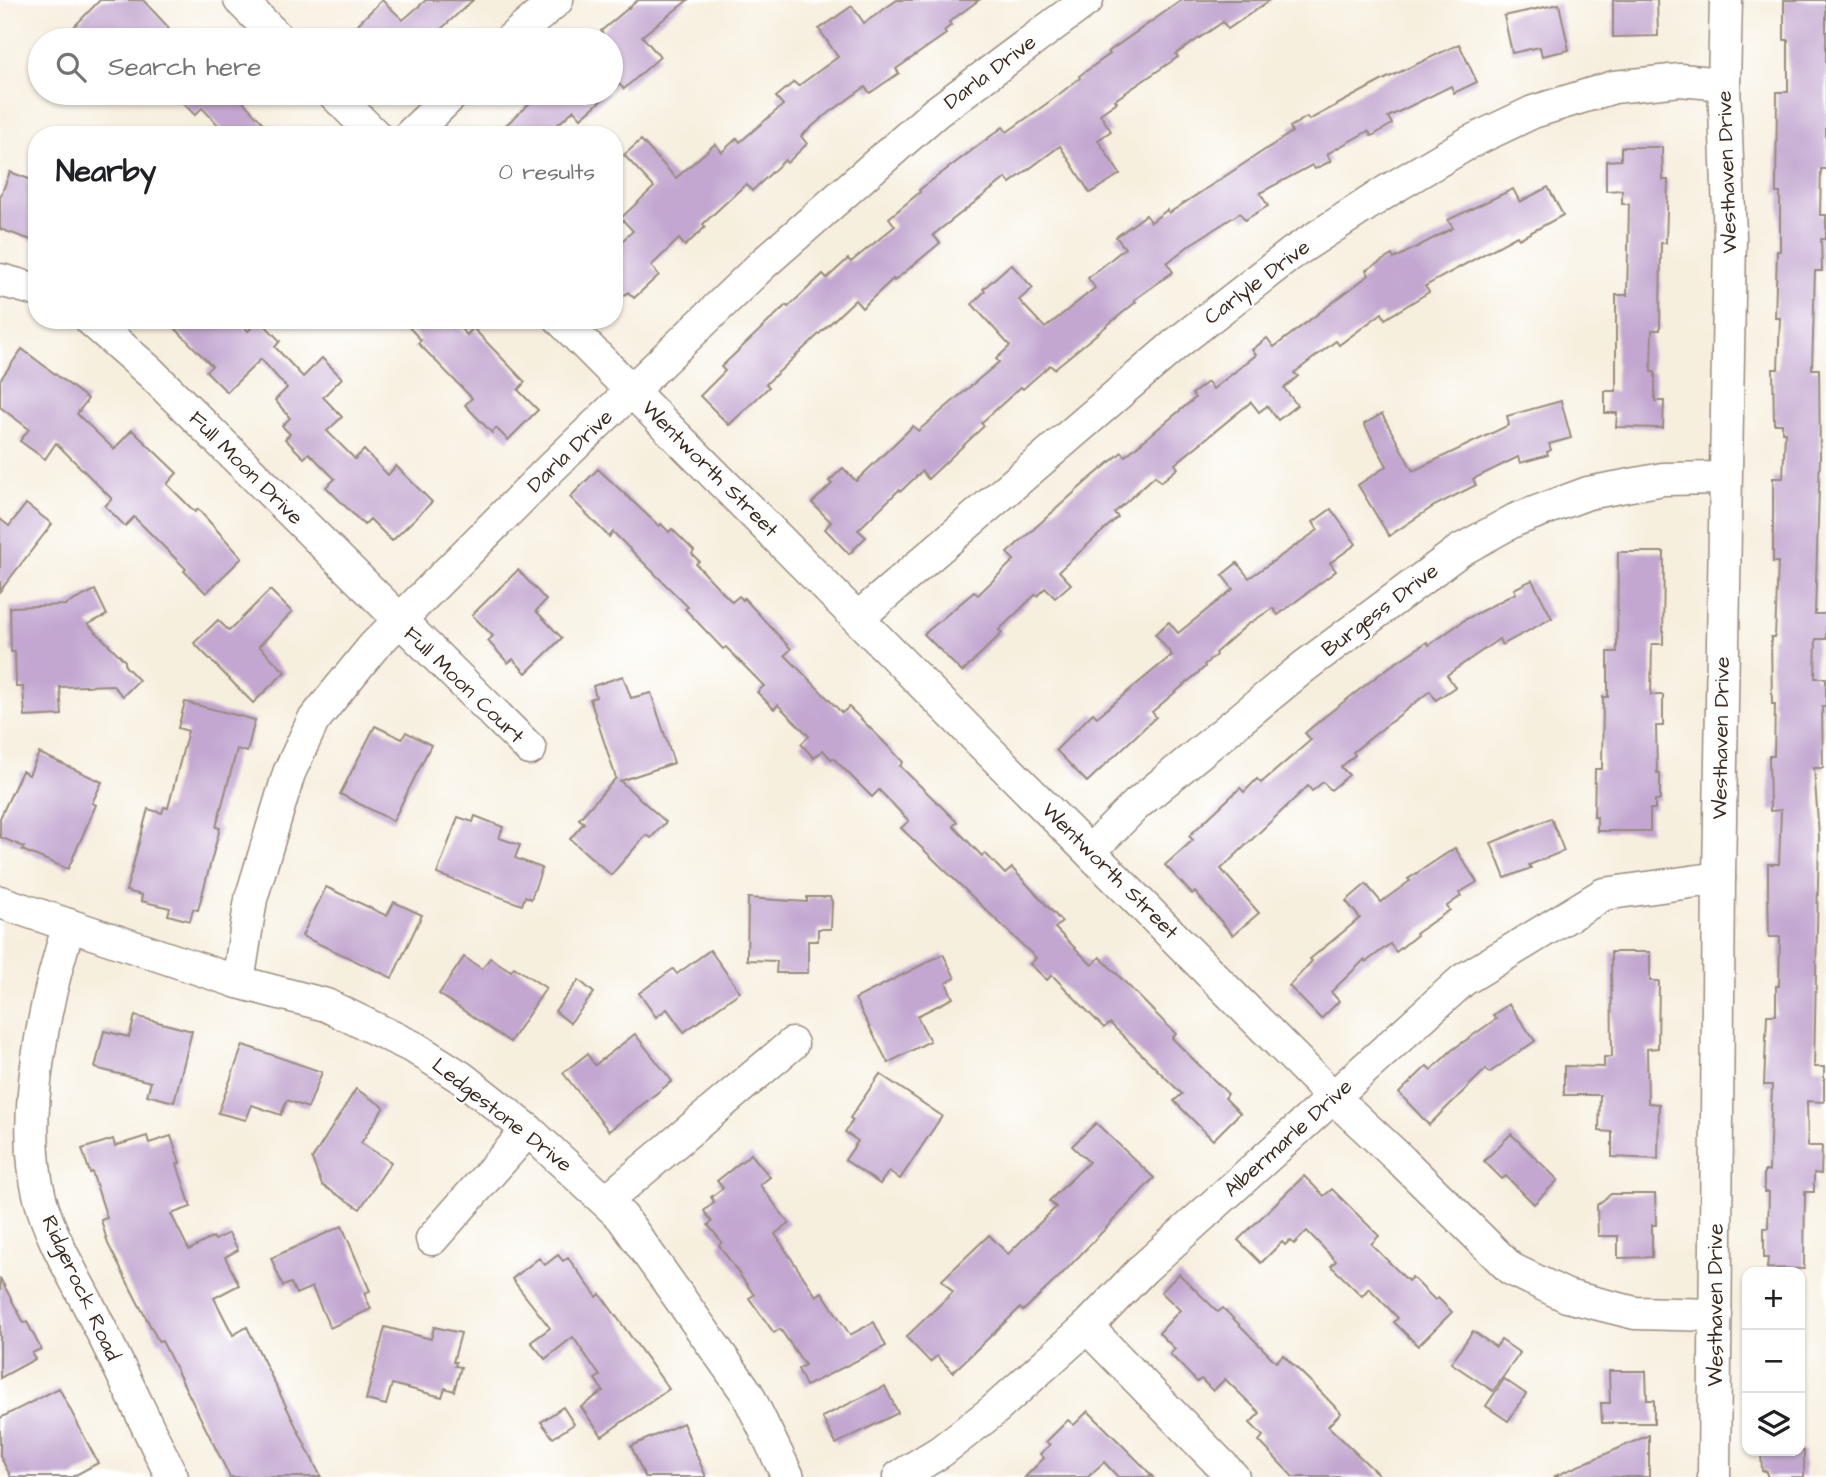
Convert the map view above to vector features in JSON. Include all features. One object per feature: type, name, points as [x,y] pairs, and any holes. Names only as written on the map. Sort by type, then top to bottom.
[{"type":"street","points":[[240,0],[268,28]]},
{"type":"street","points":[[524,28],[558,0]]},
{"type":"street","name":"Darla Drive","points":[[238,982],[251,899],[289,773],[313,721],[373,646],[764,263],[935,113],[1087,0]]},
{"type":"street","name":"Westhaven Drive","points":[[1714,1477],[1718,878],[1730,237],[1724,84],[1726,0]]},
{"type":"street","name":"Carlyle Drive","points":[[859,617],[1176,344],[1291,254],[1389,190],[1470,142],[1544,109],[1614,87],[1680,80],[1724,84]]},
{"type":"street","points":[[345,105],[366,126]]},
{"type":"street","points":[[419,126],[441,105]]},
{"type":"street","points":[[0,280],[28,288]]},
{"type":"street","name":"Full Moon Drive","points":[[101,329],[150,372],[398,620]]},
{"type":"street","name":"Wentworth Street","points":[[570,329],[1333,1097],[1511,1269],[1567,1296],[1635,1313],[1716,1315]]},
{"type":"street","name":"Burgess Drive","points":[[1090,851],[1137,804],[1305,666],[1458,551],[1515,520],[1588,493],[1663,479],[1724,478]]},
{"type":"street","name":"Full Moon Court","points":[[398,620],[530,749]]},
{"type":"street","name":"Albermarle Drive","points":[[899,1477],[940,1452],[993,1411],[1087,1327],[1144,1268],[1463,980],[1604,894],[1718,878]]},
{"type":"street","name":"Ledgestone Drive","points":[[0,902],[238,982],[326,1005],[415,1048],[462,1078],[528,1130],[622,1217],[747,1393],[788,1477]]},
{"type":"street","name":"Ridgerock Road","points":[[69,925],[60,953],[36,1070],[33,1147],[39,1195],[53,1237],[172,1477]]},
{"type":"street","points":[[606,1201],[792,1044]]},
{"type":"street","points":[[432,1239],[528,1130]]},
{"type":"street","points":[[1087,1327],[1233,1477]]},
{"type":"building","points":[[100,0],[143,0],[169,28],[73,28]]},
{"type":"building","points":[[382,0],[403,20],[426,0],[473,0],[442,28],[362,28],[358,24]]},
{"type":"building","points":[[638,0],[688,0],[642,36],[660,57],[624,89],[623,28],[605,28]]},
{"type":"building","points":[[897,0],[979,0],[949,22],[951,25],[944,31],[946,34],[896,69],[899,73],[870,93],[865,87],[822,118],[801,136],[807,144],[787,163],[785,160],[752,191],[746,184],[703,224],[705,227],[685,246],[679,239],[651,266],[659,275],[634,298],[628,292],[623,296],[623,240],[633,231],[623,220],[623,216],[654,187],[624,155],[641,140],[676,178],[715,144],[722,152],[737,138],[740,142],[783,105],[776,97],[794,82],[798,86],[838,57],[819,29],[852,6],[864,23]]},
{"type":"building","points":[[1182,0],[1270,0],[1228,29],[1223,22],[1176,54],[1178,57],[1115,100],[1117,102],[1100,114],[1111,131],[1098,140],[1120,174],[1090,193],[1060,146],[1010,183],[1006,178],[933,235],[940,243],[894,281],[893,279],[862,308],[855,300],[766,384],[769,387],[729,425],[700,396],[725,371],[721,367],[786,305],[788,307],[823,274],[827,278],[848,259],[851,262],[895,226],[889,218],[920,192],[919,190],[1003,127],[1007,132],[1049,102],[1110,54],[1108,52]]},
{"type":"building","points":[[1613,0],[1657,0],[1658,36],[1613,37]]},
{"type":"building","points":[[1784,0],[1826,0],[1826,169],[1821,169],[1820,215],[1826,215],[1826,239],[1821,239],[1822,271],[1815,271],[1812,369],[1819,369],[1820,457],[1815,614],[1826,614],[1826,639],[1816,639],[1815,678],[1826,678],[1826,707],[1822,707],[1823,768],[1814,768],[1819,836],[1814,1067],[1824,1067],[1824,1102],[1807,1101],[1808,1146],[1822,1146],[1821,1174],[1814,1173],[1814,1192],[1805,1192],[1804,1267],[1767,1267],[1768,1258],[1764,1258],[1764,1228],[1768,1228],[1769,1192],[1764,1192],[1764,1171],[1769,1171],[1772,1085],[1764,1085],[1767,1015],[1776,1015],[1780,937],[1769,937],[1768,864],[1779,864],[1781,810],[1770,811],[1769,756],[1774,756],[1775,704],[1772,704],[1771,637],[1775,637],[1778,562],[1773,562],[1773,478],[1783,478],[1785,432],[1782,432],[1782,424],[1774,424],[1773,369],[1778,369],[1780,318],[1775,318],[1777,251],[1780,251],[1780,193],[1776,193],[1777,92],[1788,92],[1788,40],[1784,40]]},
{"type":"building","points":[[1559,4],[1569,50],[1542,56],[1540,47],[1512,53],[1504,16]]},
{"type":"building","points":[[1459,44],[1477,82],[1454,93],[1451,86],[1388,117],[1392,124],[1372,136],[1368,131],[1327,154],[1331,161],[1315,169],[1312,165],[1260,193],[1268,206],[1245,220],[1240,213],[1191,244],[1167,263],[1173,272],[1134,300],[1136,302],[1054,369],[1050,365],[1023,389],[1021,387],[981,423],[984,426],[928,479],[922,471],[899,490],[858,530],[866,537],[849,554],[825,529],[831,522],[812,503],[832,484],[829,481],[843,468],[856,481],[913,426],[918,431],[999,362],[996,359],[1010,346],[972,304],[985,291],[983,289],[1011,264],[1033,288],[1019,300],[1045,328],[1095,288],[1088,278],[1125,248],[1116,237],[1146,215],[1151,222],[1167,210],[1169,213],[1292,132],[1290,127],[1307,117],[1309,120],[1383,80]]},
{"type":"building","points":[[185,105],[246,105],[266,126],[219,126],[202,108],[195,115]]},
{"type":"building","points":[[528,105],[596,105],[581,118],[574,110],[556,126],[505,126]]},
{"type":"building","points":[[1621,147],[1662,147],[1663,180],[1668,180],[1666,243],[1661,243],[1660,330],[1652,330],[1651,372],[1655,372],[1655,401],[1664,401],[1663,428],[1616,427],[1617,413],[1605,413],[1605,391],[1616,391],[1616,295],[1627,295],[1629,204],[1622,204],[1622,190],[1606,191],[1606,161],[1621,160]]},
{"type":"building","points":[[10,172],[28,179],[28,239],[0,229],[0,198]]},
{"type":"building","points":[[1548,187],[1563,215],[1519,239],[1517,236],[1425,286],[1429,292],[1385,319],[1382,313],[1339,345],[1336,341],[1294,373],[1298,376],[1284,388],[1297,405],[1278,420],[1267,406],[1259,412],[1251,402],[1175,464],[1178,468],[1161,482],[1155,476],[1114,513],[1118,517],[1059,571],[1071,584],[1055,598],[1045,588],[1035,595],[999,630],[1002,633],[962,672],[924,634],[974,592],[978,595],[1014,560],[1007,553],[1086,482],[1122,452],[1125,456],[1195,398],[1192,394],[1208,382],[1213,389],[1256,355],[1252,350],[1267,338],[1274,347],[1369,275],[1366,270],[1392,255],[1394,259],[1453,228],[1448,220],[1513,189],[1520,202]]},
{"type":"building","points":[[176,329],[269,329],[280,341],[275,347],[303,377],[322,358],[342,378],[323,397],[342,417],[327,431],[355,459],[364,450],[388,475],[396,466],[432,502],[392,541],[370,519],[364,525],[326,487],[335,479],[309,453],[304,458],[285,439],[290,434],[282,426],[290,418],[275,400],[287,388],[261,359],[227,392],[206,371],[212,366]]},
{"type":"building","points":[[411,329],[461,329],[467,335],[474,329],[525,382],[518,390],[538,410],[508,440],[496,428],[492,433],[465,405],[472,398],[418,343],[421,340]]},
{"type":"building","points":[[22,349],[88,399],[77,414],[114,449],[132,430],[177,473],[167,484],[195,512],[198,509],[242,558],[206,593],[134,517],[125,526],[105,506],[112,499],[56,443],[45,459],[20,441],[29,429],[0,407],[0,380]]},
{"type":"building","points":[[1561,401],[1571,438],[1549,444],[1551,450],[1547,452],[1548,455],[1520,463],[1518,457],[1473,479],[1476,485],[1434,506],[1389,536],[1358,485],[1387,466],[1364,424],[1382,414],[1413,471],[1509,425],[1507,416]]},
{"type":"building","points":[[598,469],[659,526],[661,524],[669,532],[672,529],[694,551],[692,554],[699,561],[696,564],[732,602],[739,596],[743,600],[744,598],[791,649],[785,655],[842,713],[849,707],[882,740],[903,762],[900,766],[957,822],[953,826],[982,856],[985,853],[1005,874],[1012,868],[1062,922],[1055,928],[1092,965],[1100,957],[1176,1034],[1172,1038],[1228,1094],[1225,1098],[1240,1113],[1213,1140],[1174,1101],[1182,1094],[1110,1023],[1104,1028],[1052,975],[1047,980],[1030,964],[1036,958],[901,828],[909,821],[879,790],[872,797],[823,750],[814,758],[801,744],[809,736],[778,705],[774,709],[757,692],[764,686],[726,647],[723,649],[685,609],[688,607],[613,532],[609,537],[570,497]]},
{"type":"building","points":[[26,504],[52,524],[0,591],[0,519],[9,526]]},
{"type":"building","points":[[1331,509],[1356,544],[1330,563],[1336,571],[1278,615],[1273,608],[1247,625],[1215,653],[1205,667],[1152,712],[1156,717],[1087,782],[1056,750],[1093,713],[1097,717],[1172,655],[1155,634],[1169,622],[1178,633],[1233,589],[1222,575],[1237,563],[1249,578],[1318,530],[1313,522]]},
{"type":"building","points":[[1618,552],[1664,552],[1663,644],[1652,644],[1651,695],[1663,695],[1663,726],[1656,726],[1660,800],[1655,800],[1655,809],[1650,809],[1650,831],[1597,831],[1597,817],[1594,817],[1595,769],[1602,769],[1603,697],[1608,697],[1608,652],[1617,652]]},
{"type":"building","points":[[518,570],[546,600],[536,611],[562,638],[526,673],[513,659],[508,663],[488,641],[493,636],[472,615]]},
{"type":"building","points":[[1532,580],[1552,618],[1502,645],[1499,639],[1447,675],[1455,687],[1436,700],[1430,691],[1353,752],[1355,755],[1341,767],[1349,775],[1331,790],[1323,782],[1312,791],[1308,786],[1221,869],[1259,913],[1233,935],[1195,892],[1192,894],[1165,865],[1193,840],[1189,836],[1240,788],[1244,792],[1257,779],[1261,783],[1311,740],[1305,733],[1324,717],[1427,642],[1429,645],[1466,619],[1516,593],[1514,589]]},
{"type":"building","points":[[95,590],[107,615],[88,624],[125,661],[125,666],[139,680],[123,696],[112,685],[60,687],[62,715],[25,717],[23,687],[16,687],[15,652],[11,652],[10,607],[65,605]]},
{"type":"building","points":[[270,590],[292,612],[259,646],[285,672],[253,703],[194,643],[218,620],[229,631]]},
{"type":"building","points":[[623,676],[631,698],[651,693],[674,763],[620,781],[666,822],[651,838],[646,835],[611,875],[570,839],[584,823],[579,819],[616,778],[590,699],[596,697],[593,686]]},
{"type":"building","points":[[185,702],[255,720],[247,752],[237,749],[198,910],[193,909],[190,921],[168,915],[170,908],[141,901],[142,895],[126,891],[148,809],[162,813],[164,807],[168,808],[188,731],[178,728]]},
{"type":"building","points":[[375,726],[402,739],[406,732],[431,745],[393,821],[340,794]]},
{"type":"building","points":[[39,753],[102,782],[92,803],[96,805],[68,869],[22,850],[24,847],[0,837],[0,818],[22,771],[29,775]]},
{"type":"building","points":[[475,816],[503,827],[499,838],[520,845],[515,858],[542,868],[531,899],[525,896],[522,905],[437,874],[458,817],[473,822]]},
{"type":"building","points":[[1551,818],[1564,851],[1505,878],[1491,843]]},
{"type":"building","points":[[1455,848],[1477,882],[1459,893],[1461,896],[1447,906],[1450,910],[1416,933],[1417,935],[1396,952],[1390,944],[1366,962],[1364,960],[1331,992],[1339,1001],[1321,1019],[1289,986],[1312,961],[1310,959],[1360,918],[1346,901],[1366,884],[1381,902],[1410,881],[1408,879]]},
{"type":"building","points":[[326,887],[387,916],[394,902],[422,915],[392,978],[302,936]]},
{"type":"building","points":[[807,897],[830,897],[832,902],[831,929],[818,929],[818,941],[808,941],[808,973],[776,973],[777,961],[747,960],[748,898],[807,902]]},
{"type":"building","points":[[710,950],[740,992],[684,1032],[667,1009],[656,1017],[639,993],[673,969],[677,974]]},
{"type":"building","points":[[1611,952],[1650,952],[1650,981],[1659,981],[1658,1048],[1647,1049],[1648,1103],[1659,1104],[1658,1159],[1612,1157],[1612,1132],[1599,1131],[1600,1095],[1564,1095],[1564,1066],[1604,1067],[1604,1057],[1612,1057]]},
{"type":"building","points":[[943,954],[955,978],[946,983],[953,998],[917,1016],[930,1041],[888,1063],[855,999]]},
{"type":"building","points":[[464,957],[482,969],[490,958],[511,971],[514,967],[546,988],[510,1042],[439,994]]},
{"type":"building","points":[[579,980],[594,993],[570,1023],[555,1011]]},
{"type":"building","points":[[1509,1004],[1535,1041],[1489,1073],[1486,1069],[1429,1125],[1399,1093],[1427,1066],[1431,1070],[1452,1050],[1496,1019],[1493,1015]]},
{"type":"building","points":[[135,1016],[192,1031],[174,1102],[147,1095],[151,1082],[95,1068],[104,1031],[129,1037]]},
{"type":"building","points":[[635,1034],[672,1081],[609,1131],[563,1073],[587,1054],[595,1065]]},
{"type":"building","points":[[243,1045],[322,1072],[308,1108],[287,1100],[281,1115],[252,1105],[246,1120],[218,1113]]},
{"type":"building","points":[[880,1074],[942,1116],[900,1179],[889,1171],[880,1184],[845,1160],[858,1141],[845,1132],[853,1120],[850,1118]]},
{"type":"building","points":[[356,1089],[384,1107],[361,1143],[391,1162],[360,1209],[322,1185],[312,1159]]},
{"type":"building","points":[[1096,1123],[1154,1178],[1061,1275],[1023,1311],[1020,1308],[953,1372],[937,1356],[930,1362],[906,1337],[953,1292],[942,1280],[989,1235],[1008,1254],[1056,1207],[1049,1201],[1089,1162],[1072,1146]]},
{"type":"building","points":[[1511,1134],[1558,1180],[1534,1204],[1506,1176],[1502,1179],[1484,1161]]},
{"type":"building","points":[[147,1136],[149,1143],[171,1136],[191,1207],[171,1214],[189,1250],[213,1237],[215,1240],[229,1233],[238,1250],[225,1257],[239,1285],[214,1298],[233,1335],[247,1327],[321,1477],[230,1477],[162,1341],[159,1342],[137,1301],[108,1244],[101,1220],[107,1218],[82,1149],[113,1139],[115,1146]]},
{"type":"building","points":[[751,1154],[770,1177],[760,1185],[789,1223],[775,1234],[816,1296],[822,1292],[850,1335],[874,1322],[886,1346],[806,1386],[798,1369],[805,1365],[780,1329],[774,1333],[749,1298],[754,1295],[719,1245],[722,1242],[708,1225],[712,1222],[704,1211],[714,1202],[711,1197],[723,1188],[717,1181]]},
{"type":"building","points":[[1304,1176],[1324,1196],[1332,1189],[1379,1236],[1371,1244],[1408,1281],[1412,1277],[1435,1300],[1438,1298],[1452,1312],[1418,1346],[1394,1322],[1398,1318],[1369,1288],[1362,1296],[1331,1266],[1336,1261],[1307,1231],[1294,1244],[1290,1240],[1285,1245],[1282,1242],[1261,1263],[1238,1240]]},
{"type":"building","points":[[1611,1194],[1655,1194],[1656,1225],[1652,1225],[1652,1257],[1618,1258],[1618,1236],[1598,1236],[1597,1205]]},
{"type":"building","points":[[342,1226],[370,1291],[364,1293],[371,1309],[330,1328],[312,1287],[296,1294],[291,1283],[283,1286],[271,1258]]},
{"type":"building","points":[[558,1255],[563,1261],[568,1258],[597,1297],[600,1294],[669,1389],[602,1436],[581,1407],[603,1391],[595,1379],[600,1376],[573,1337],[545,1359],[531,1342],[550,1328],[512,1279],[539,1258],[545,1265]]},
{"type":"building","points":[[1179,1274],[1218,1312],[1223,1308],[1276,1362],[1283,1355],[1314,1385],[1341,1413],[1328,1426],[1381,1477],[1293,1477],[1259,1441],[1263,1436],[1250,1423],[1260,1413],[1225,1379],[1213,1391],[1201,1379],[1197,1382],[1170,1354],[1175,1349],[1159,1333],[1180,1310],[1161,1292]]},
{"type":"building","points":[[0,1278],[41,1349],[32,1353],[35,1359],[0,1378]]},
{"type":"building","points":[[385,1327],[431,1339],[434,1327],[461,1333],[453,1362],[456,1362],[455,1366],[461,1367],[454,1391],[445,1388],[442,1397],[392,1384],[386,1405],[366,1400]]},
{"type":"building","points":[[1473,1331],[1496,1347],[1501,1340],[1520,1353],[1493,1391],[1451,1363]]},
{"type":"building","points":[[1609,1371],[1646,1371],[1647,1400],[1654,1400],[1654,1423],[1602,1423],[1601,1403],[1610,1403]]},
{"type":"building","points":[[1504,1379],[1526,1394],[1508,1421],[1486,1406]]},
{"type":"building","points":[[885,1386],[898,1413],[836,1444],[822,1417]]},
{"type":"building","points":[[59,1388],[98,1463],[72,1477],[11,1477],[0,1456],[0,1418]]},
{"type":"building","points":[[563,1407],[574,1424],[553,1438],[541,1422]]},
{"type":"building","points":[[1088,1411],[1153,1477],[1118,1477],[1104,1462],[1088,1477],[1025,1477],[1044,1458],[1040,1454],[1050,1445],[1046,1442],[1068,1420],[1074,1425]]},
{"type":"building","points":[[683,1423],[706,1477],[645,1477],[631,1446]]},
{"type":"building","points":[[1649,1435],[1649,1477],[1553,1477]]},
{"type":"building","points":[[1761,1456],[1804,1456],[1804,1477],[1767,1477],[1767,1471],[1762,1471]]}]
